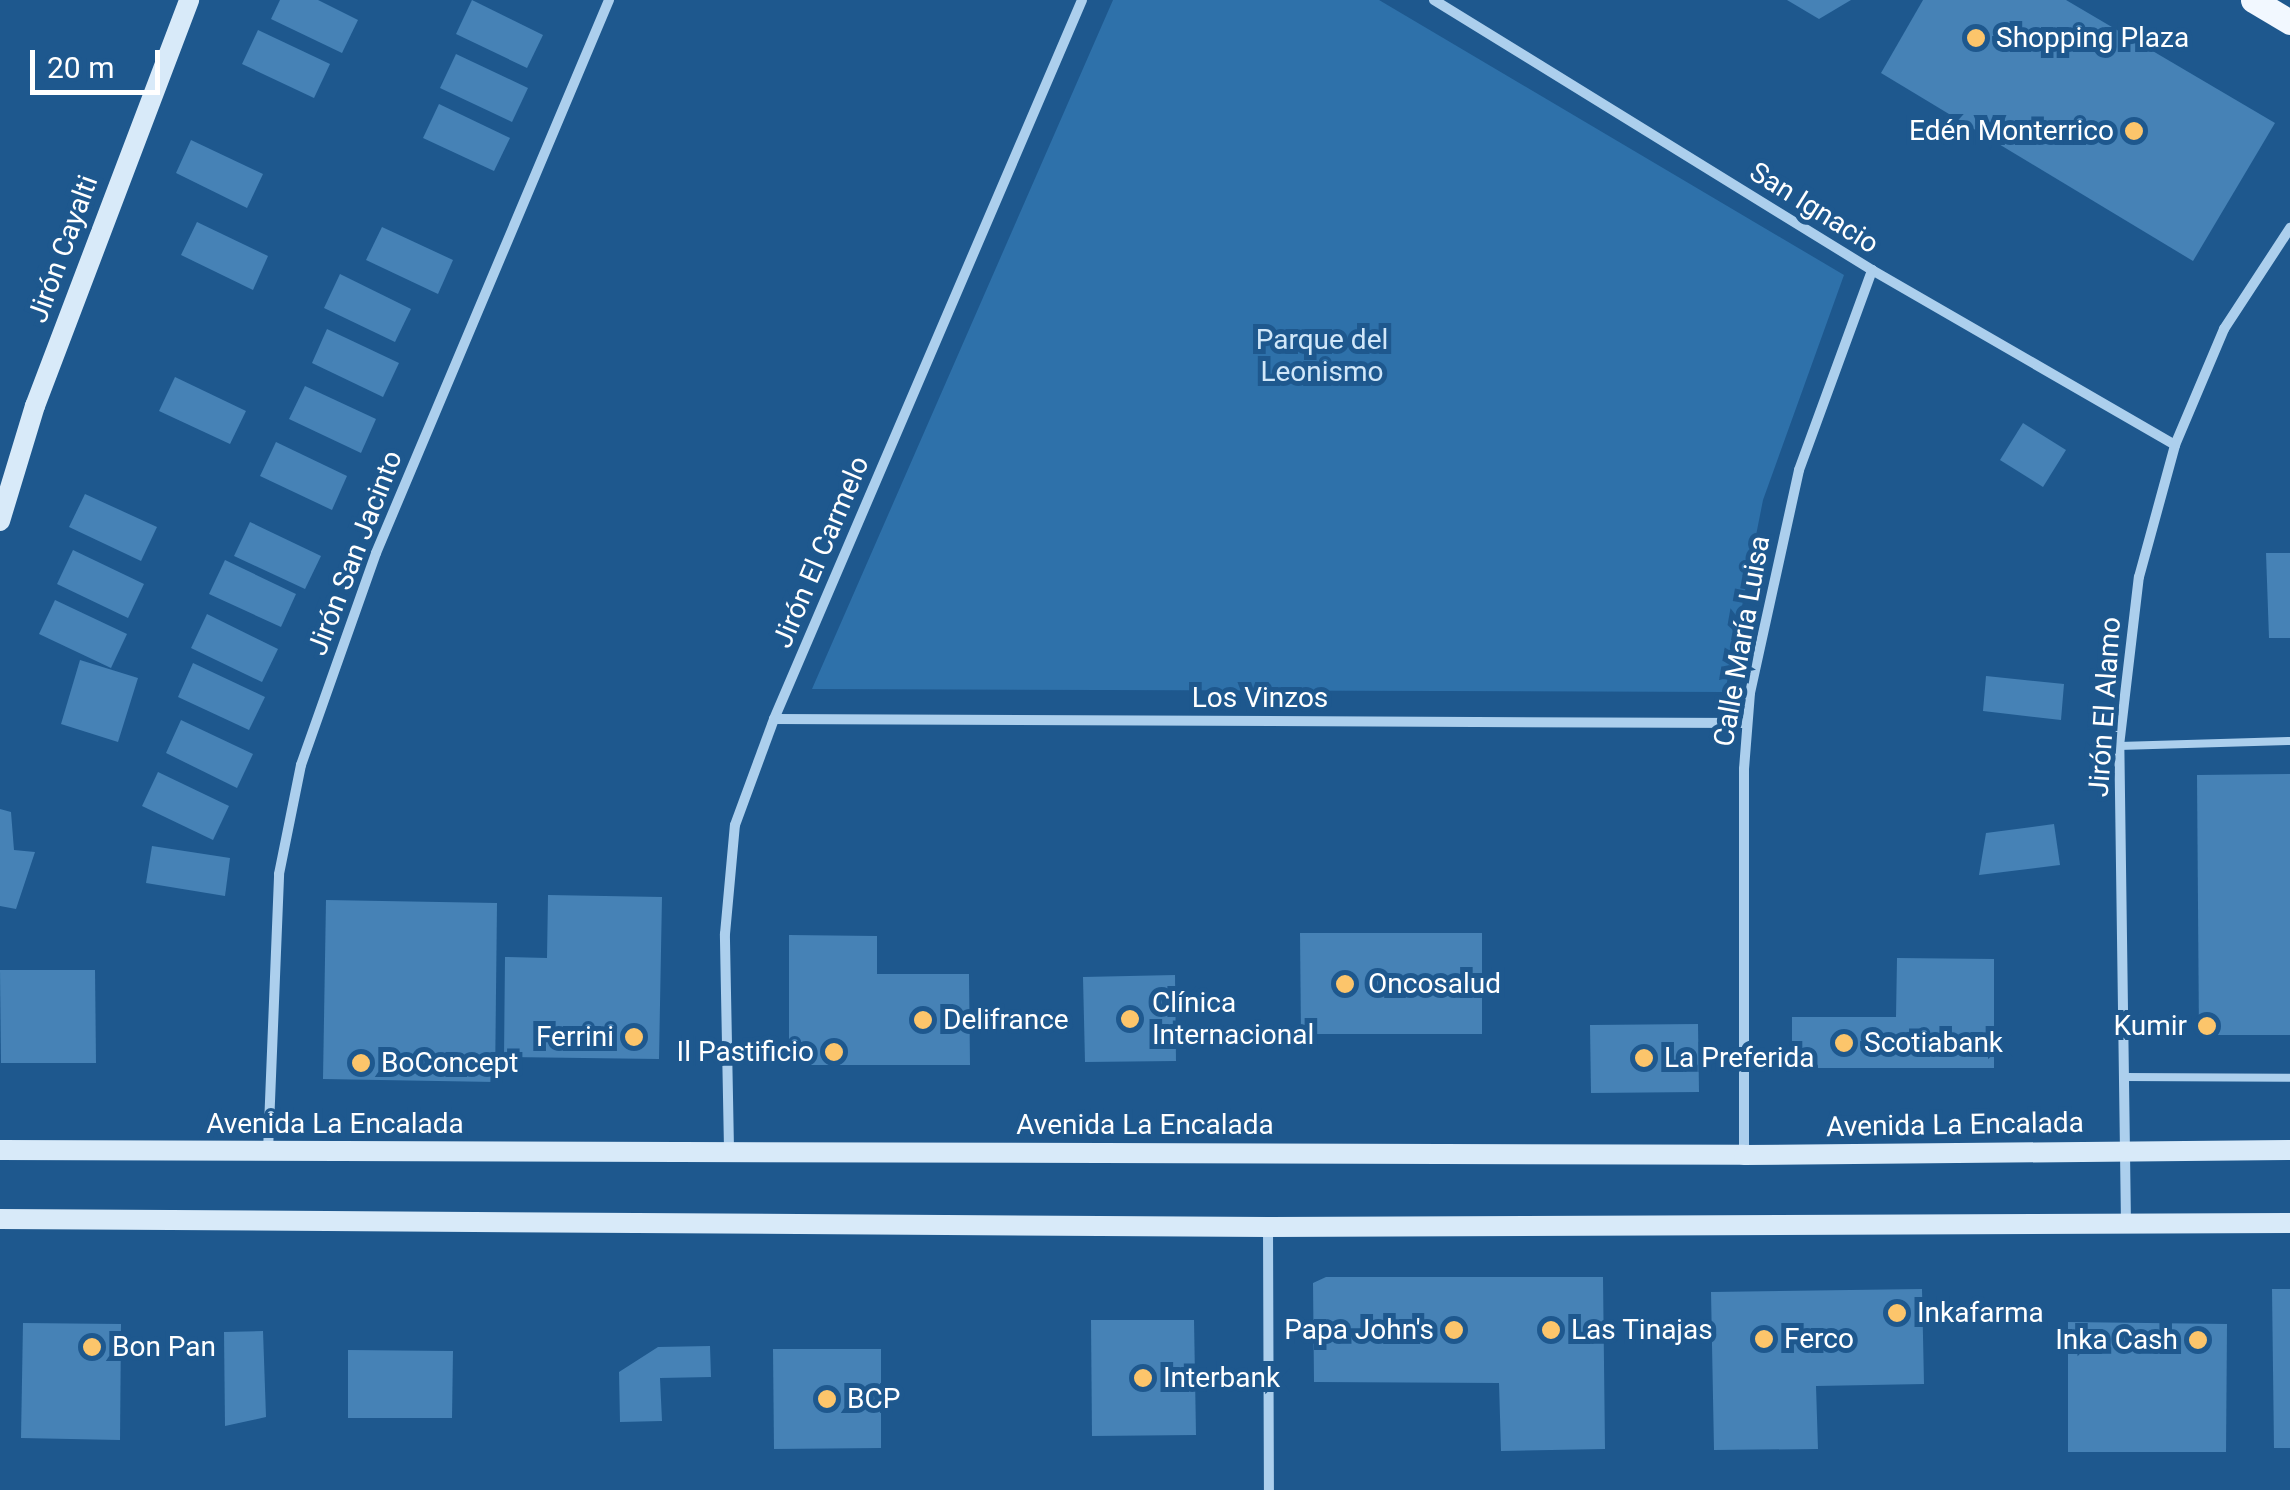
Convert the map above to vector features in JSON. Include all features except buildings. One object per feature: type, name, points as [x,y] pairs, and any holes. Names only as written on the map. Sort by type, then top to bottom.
[{"type":"main road","name":"Jirón Cayalti","points":[[0,521],[35,406],[189,0]]},
{"type":"main road","points":[[2253,0],[2290,22]]},
{"type":"main road","name":"Avenida La Encalada","points":[[0,1150],[1744,1155],[2290,1150]]},
{"type":"main road","points":[[0,1218],[1268,1227],[2290,1222]]},
{"type":"street","name":"Jirón San Jacinto","points":[[268,1153],[279,874],[301,765],[376,553],[609,0]]},
{"type":"street","name":"Jirón El Carmelo","points":[[729,1150],[728,880],[736,825],[774,719],[1082,0]]},
{"type":"street","name":"San Ignacio","points":[[1434,0],[1872,270],[2175,445]]},
{"type":"street","name":"Jirón El Alamo","points":[[2126,1224],[2119,746],[2139,578],[2175,445],[2224,329],[2290,228]]},
{"type":"street","name":"Calle María Luisa","points":[[1744,1155],[1746,723],[1771,574],[1799,470],[1872,270]]},
{"type":"street","name":"Los Vinzos","points":[[774,719],[1746,723]]},
{"type":"street","points":[[1268,1227],[1268,1490]]},
{"type":"lane","points":[[2119,746],[2290,741]]},
{"type":"lane","points":[[2123,1076],[2290,1078]]},
{"type":"green space","name":"Parque del Leonismo","points":[[1113,0],[1379,0],[1844,275],[1763,500],[1725,692],[812,689]]},
{"type":"place","name":"Shopping Plaza","points":[[1976,38]]},
{"type":"place","name":"Edén Monterrico","points":[[2134,131]]},
{"type":"place","name":"Oncosalud","points":[[1345,984]]},
{"type":"place","name":"Clínica Internacional","points":[[1130,1019]]},
{"type":"place","name":"Delifrance","points":[[923,1020]]},
{"type":"place","name":"Kumir","points":[[2207,1026]]},
{"type":"place","name":"Ferrini","points":[[634,1037]]},
{"type":"place","name":"Scotiabank","points":[[1844,1043]]},
{"type":"place","name":"Il Pastificio","points":[[834,1052]]},
{"type":"place","name":"La Preferida","points":[[1644,1058]]},
{"type":"place","name":"BoConcept","points":[[361,1063]]},
{"type":"place","name":"Inkafarma","points":[[1897,1313]]},
{"type":"place","name":"Papa John's","points":[[1454,1330]]},
{"type":"place","name":"Las Tinajas","points":[[1551,1330]]},
{"type":"place","name":"Ferco","points":[[1764,1339]]},
{"type":"place","name":"Inka Cash","points":[[2198,1340]]},
{"type":"place","name":"Bon Pan","points":[[92,1347]]},
{"type":"place","name":"Interbank","points":[[1143,1378]]},
{"type":"place","name":"BCP","points":[[827,1399]]}]
